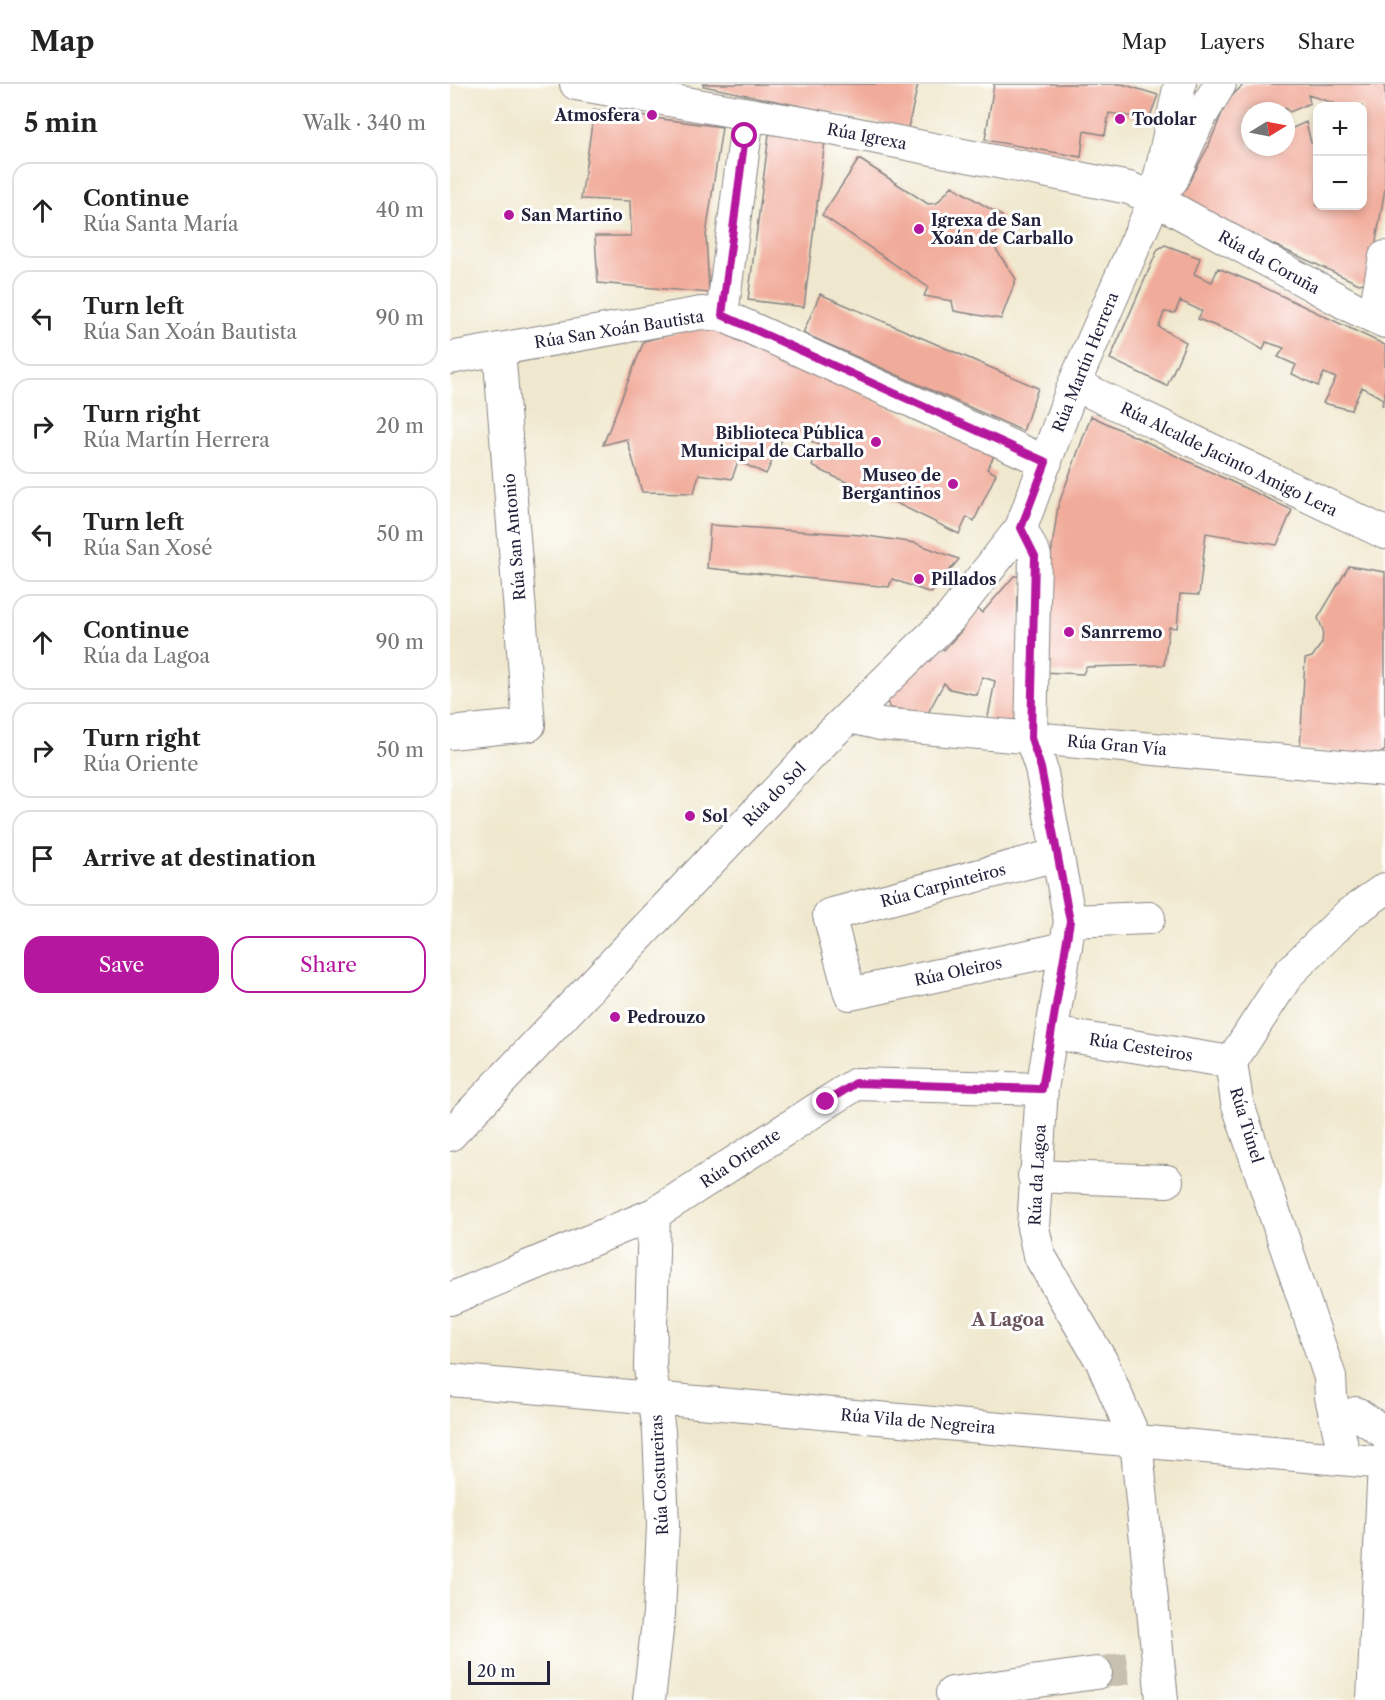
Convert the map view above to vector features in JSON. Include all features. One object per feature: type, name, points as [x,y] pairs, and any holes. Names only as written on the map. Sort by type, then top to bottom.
[{"type":"street","name":"Rúa Igrexa","points":[[576,84],[1129,188],[1155,199]]},
{"type":"street","points":[[1155,199],[1180,84]]},
{"type":"street","points":[[1155,199],[1175,176],[1199,119],[1220,84]]},
{"type":"street","points":[[722,315],[748,115]]},
{"type":"street","name":"Rúa da Coruña","points":[[1155,199],[1379,320]]},
{"type":"street","name":"Rúa Martín Herrera","points":[[1021,528],[1074,384],[1155,199]]},
{"type":"street","points":[[1379,320],[1385,257]]},
{"type":"street","name":"Rúa San Xoán Bautista","points":[[450,358],[701,313],[722,315],[1046,462]]},
{"type":"street","name":"Rúa San Antonio","points":[[450,733],[529,724],[499,349]]},
{"type":"street","name":"Rúa Alcalde Jacinto Amigo Lera","points":[[1074,384],[1385,533]]},
{"type":"street","name":"Rúa do Sol","points":[[450,1135],[850,717],[950,618],[1021,528]]},
{"type":"street","name":"Rúa da Lagoa","points":[[1021,528],[1035,556],[1031,738],[1041,768],[1068,934],[1042,1089],[1034,1176],[1033,1227],[1039,1255],[1102,1362],[1136,1441],[1162,1700]]},
{"type":"street","name":"Rúa Gran Vía","points":[[850,717],[880,723],[1031,738],[1385,770]]},
{"type":"street","name":"Rúa Carpinteiros","points":[[850,994],[829,915],[1056,855]]},
{"type":"street","points":[[1231,1062],[1289,973],[1349,914],[1385,889]]},
{"type":"street","name":"Rúa Oleiros","points":[[850,994],[1068,934],[1149,918]]},
{"type":"street","name":"Rúa Cesteiros","points":[[1052,1033],[1231,1062]]},
{"type":"street","name":"Rúa Túnel","points":[[1231,1062],[1237,1102],[1339,1396],[1369,1461],[1373,1700]]},
{"type":"street","name":"Rúa Oriente","points":[[450,1299],[654,1214],[856,1083],[1042,1089]]},
{"type":"street","points":[[1034,1176],[1167,1181]]},
{"type":"street","name":"Rúa Costureiras","points":[[649,1700],[659,1613],[663,1525],[660,1431],[650,1368],[654,1214]]},
{"type":"street","name":"Rúa Vila de Negreira","points":[[450,1380],[1369,1461]]},
{"type":"street","points":[[1296,1455],[1311,1441],[1339,1396],[1385,1433]]},
{"type":"street","points":[[952,1693],[1096,1672]]},
{"type":"building","points":[[703,84],[918,84],[908,128],[703,86]]},
{"type":"building","points":[[994,84],[1122,84],[1158,95],[1149,119],[1109,113],[1105,135],[1084,131],[1081,157],[985,140]]},
{"type":"building","points":[[1244,84],[1385,84],[1385,189],[1369,282],[1359,284],[1179,201],[1208,147],[1227,101]]},
{"type":"building","points":[[594,110],[722,127],[706,235],[709,293],[598,283],[595,236],[631,236],[630,201],[581,199]]},
{"type":"building","points":[[769,134],[825,141],[804,307],[748,300]]},
{"type":"building","name":"Igrexa de San Xoán de Carballo","points":[[859,159],[928,204],[937,203],[952,186],[1002,216],[991,242],[1016,279],[1001,319],[954,311],[952,301],[924,296],[928,287],[822,215]]},
{"type":"building","points":[[1165,245],[1200,258],[1194,274],[1212,282],[1218,268],[1385,345],[1385,406],[1382,405],[1383,399],[1362,387],[1351,410],[1323,403],[1336,378],[1324,373],[1318,386],[1292,374],[1296,365],[1278,357],[1284,348],[1266,342],[1263,350],[1236,334],[1198,319],[1202,311],[1180,301],[1175,313],[1164,312],[1159,327],[1186,342],[1167,386],[1110,359],[1158,249]]},
{"type":"building","points":[[820,294],[1038,388],[1023,431],[803,333]]},
{"type":"building","points":[[709,325],[741,342],[846,385],[912,419],[994,456],[987,469],[996,474],[974,521],[967,517],[959,534],[878,494],[812,466],[821,446],[787,429],[766,474],[738,461],[732,479],[699,474],[694,493],[642,492],[627,439],[603,445],[644,341]]},
{"type":"building","points":[[1091,416],[1292,510],[1277,545],[1206,533],[1199,595],[1180,594],[1177,628],[1169,627],[1164,665],[1086,667],[1083,674],[1041,672],[1047,583],[1058,506]]},
{"type":"building","points":[[710,525],[861,535],[915,543],[959,559],[931,593],[892,579],[889,587],[707,568]]},
{"type":"building","points":[[1349,566],[1385,572],[1385,750],[1377,756],[1300,748],[1305,659],[1312,657],[1322,643],[1323,630],[1318,618]]},
{"type":"building","points":[[1014,576],[1022,576],[1018,700],[1014,726],[987,722],[995,681],[982,677],[977,695],[950,689],[944,683],[928,713],[890,708],[886,699],[937,643],[944,650],[962,630],[955,623],[973,604],[982,613]]},
{"type":"tunnel","points":[[1096,1673],[1158,1664]]},
{"type":"place","name":"Atmosfera","points":[[652,115]]},
{"type":"place","name":"Todolar","points":[[1120,119]]},
{"type":"place","name":"San Martiño","points":[[509,215]]},
{"type":"place","name":"Igrexa de San Xoán de Carballo","points":[[919,229]]},
{"type":"place","name":"Biblioteca Pública Municipal de Carballo","points":[[876,442]]},
{"type":"place","name":"Museo de Bergantiños","points":[[953,484]]},
{"type":"place","name":"Pillados","points":[[919,579]]},
{"type":"place","name":"Sanrremo","points":[[1069,632]]},
{"type":"place","name":"Sol","points":[[690,816]]},
{"type":"place","name":"Pedrouzo","points":[[615,1017]]},
{"type":"district","name":"A Lagoa","points":[[1008,1320]]},
{"type":"route","points":[[745,136],[722,315],[1046,462],[1021,528],[1035,556],[1031,738],[1041,768],[1070,921],[1042,1089],[856,1083],[826,1102]]}]
